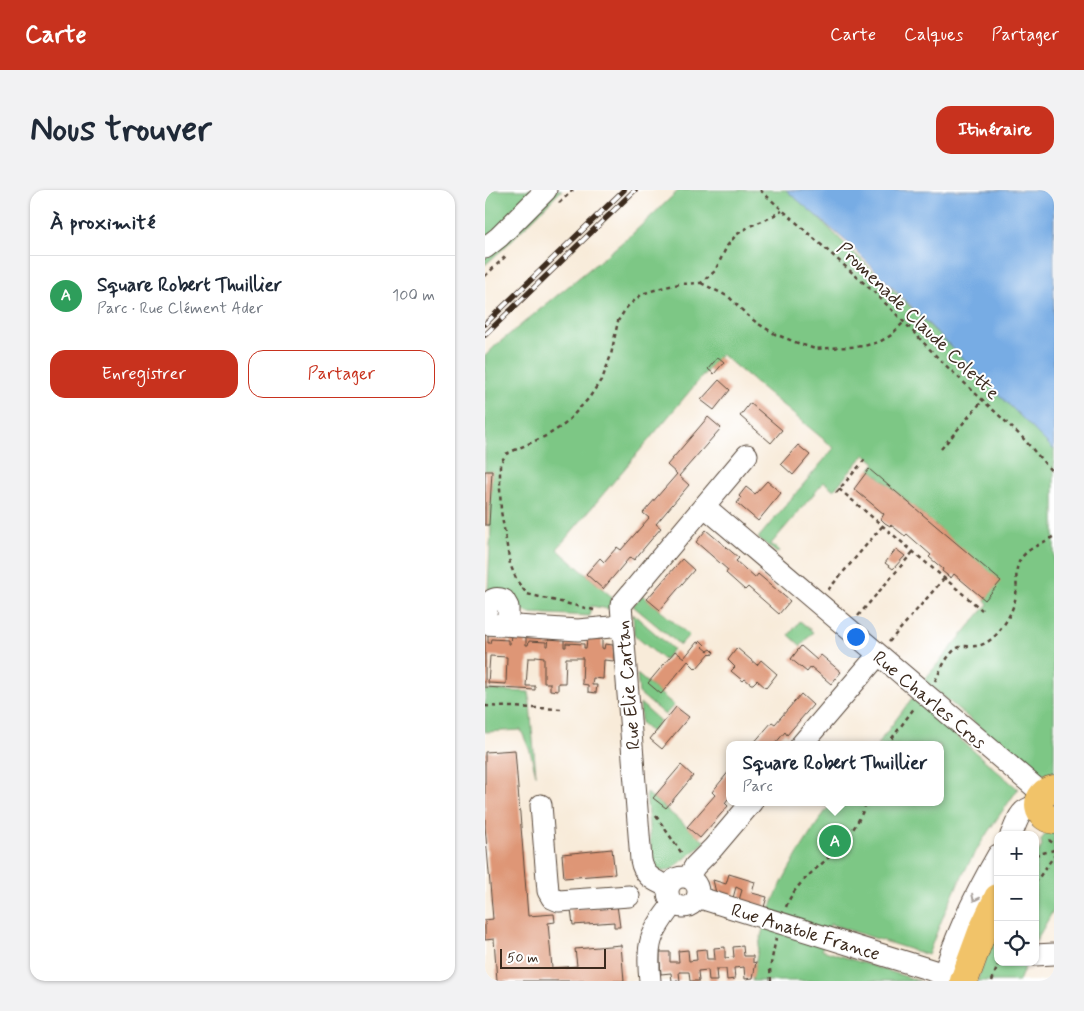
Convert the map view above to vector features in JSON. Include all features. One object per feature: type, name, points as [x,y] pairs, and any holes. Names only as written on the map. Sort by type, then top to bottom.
[{"type":"main road","points":[[961,978],[994,906]]},
{"type":"street","points":[[485,248],[499,238],[546,190]]},
{"type":"street","name":"Rue Elie Cartan","points":[[671,895],[649,876],[642,867],[621,605],[747,455]]},
{"type":"street","name":"Rue Charles Cros","points":[[704,506],[925,695],[1045,821]]},
{"type":"street","points":[[485,624],[578,630],[621,620]]},
{"type":"street","points":[[804,741],[878,655]]},
{"type":"street","points":[[541,805],[548,891],[552,898],[559,901],[629,896]]},
{"type":"street","points":[[650,981],[648,954],[650,942],[671,895],[671,883],[678,877],[683,877],[691,872],[749,806]]},
{"type":"street","points":[[1013,831],[1021,814],[1025,810],[1045,821]]},
{"type":"street","points":[[961,978],[963,923],[994,862]]},
{"type":"street","points":[[671,895],[683,908],[692,904],[698,892],[691,872]]},
{"type":"street","name":"Rue Anatole France","points":[[697,897],[961,978]]},
{"type":"street","points":[[1039,955],[1054,954]]},
{"type":"path","name":"Promenade Claude Colette","points":[[760,190],[875,293],[941,361],[1022,437],[1054,474]]},
{"type":"path","points":[[621,620],[592,609],[527,594],[517,580],[511,564],[501,512],[500,464],[506,454],[548,435],[565,424],[589,398],[603,377],[611,355],[618,321],[627,308],[642,294],[661,288],[701,283],[715,271],[727,246],[736,235],[750,226],[767,220],[783,211]]},
{"type":"path","points":[[701,283],[729,297],[747,315],[775,334],[815,349],[864,346],[879,342],[890,336],[904,322]]},
{"type":"path","points":[[941,449],[983,400]]},
{"type":"path","points":[[836,493],[867,456]]},
{"type":"path","points":[[839,490],[982,610]]},
{"type":"path","points":[[817,603],[885,523]]},
{"type":"path","points":[[890,741],[931,688],[954,650],[960,646],[979,646],[985,644],[999,632],[1013,608],[1016,595],[1017,565],[1032,548],[1054,536]]},
{"type":"path","points":[[847,628],[913,552]]},
{"type":"path","points":[[878,655],[947,575]]},
{"type":"path","points":[[485,706],[561,709]]},
{"type":"path","points":[[635,794],[647,804],[686,858],[691,872]]},
{"type":"path","points":[[827,859],[850,833],[864,806]]},
{"type":"path","points":[[1039,878],[1054,856]]},
{"type":"path","points":[[961,978],[994,964]]},
{"type":"green space","points":[[485,190],[562,190],[485,265]]},
{"type":"green space","points":[[679,190],[786,190],[810,210],[1054,449],[1054,773],[1042,774],[1030,770],[924,680],[988,604],[985,600],[1000,581],[870,469],[875,463],[865,454],[834,490],[824,482],[771,544],[779,551],[777,553],[758,538],[834,448],[721,354],[557,549],[612,597],[609,609],[591,606],[590,616],[528,613],[520,609],[514,596],[509,592],[488,590],[492,471],[485,471],[485,356],[630,236]]},
{"type":"green space","points":[[642,595],[689,635],[680,645],[633,606]]},
{"type":"green space","points":[[633,614],[673,649],[664,660],[634,635]]},
{"type":"green space","points":[[800,621],[813,632],[801,646],[789,635]]},
{"type":"green space","points":[[637,674],[674,705],[665,715],[639,693]]},
{"type":"green space","points":[[485,690],[529,692],[536,775],[530,751],[521,730],[485,732]]},
{"type":"green space","points":[[912,698],[1018,789],[964,872],[928,955],[830,924],[822,950],[920,981],[752,981],[764,927],[776,895],[798,854],[829,806],[944,806],[944,741],[880,741]]},
{"type":"green space","points":[[640,703],[660,721],[651,732],[641,723]]},
{"type":"green space","points":[[646,792],[705,842],[671,870],[659,870],[652,861]]},
{"type":"green space","points":[[1048,830],[1054,830],[1054,909],[1039,936],[1039,851],[1042,846],[1041,840]]},
{"type":"green space","points":[[994,936],[994,966],[1025,966],[1019,981],[977,981]]},
{"type":"water","points":[[786,190],[1054,190],[1054,450],[848,243]]},
{"type":"building","points":[[718,357],[724,362],[714,374],[708,369]]},
{"type":"building","points":[[719,380],[730,390],[714,410],[701,400]]},
{"type":"building","points":[[750,403],[782,430],[771,443],[740,416]]},
{"type":"building","points":[[708,417],[721,428],[679,476],[689,485],[656,524],[661,528],[634,560],[630,557],[603,589],[586,574],[600,558],[604,562],[617,547],[621,550],[649,518],[643,513],[677,474],[667,465]]},
{"type":"building","points":[[798,445],[810,455],[793,475],[781,464]]},
{"type":"building","points":[[869,469],[1001,581],[985,600],[954,574],[951,578],[942,571],[943,569],[929,557],[931,555],[907,534],[905,536],[891,525],[885,523],[881,519],[884,514],[854,489]]},
{"type":"building","points":[[485,471],[492,471],[489,525],[485,525]]},
{"type":"building","points":[[767,481],[781,493],[758,521],[737,503],[741,498],[739,496],[746,487],[755,494]]},
{"type":"building","points":[[706,530],[739,558],[736,561],[755,578],[758,574],[790,601],[779,614],[748,587],[745,590],[726,573],[728,570],[696,542]]},
{"type":"building","points":[[896,549],[905,556],[893,569],[885,563]]},
{"type":"building","points":[[682,559],[694,570],[660,610],[647,599]]},
{"type":"building","points":[[485,634],[488,634],[488,643],[490,643],[491,639],[508,640],[508,644],[510,644],[511,635],[526,636],[526,645],[528,645],[529,641],[546,642],[546,646],[548,646],[549,637],[564,638],[564,647],[566,647],[566,643],[584,644],[584,648],[586,648],[587,639],[602,639],[602,648],[604,649],[605,644],[613,645],[614,661],[604,660],[603,679],[593,678],[592,685],[597,685],[596,693],[588,692],[588,685],[582,684],[583,658],[566,658],[565,683],[558,683],[558,691],[550,690],[550,683],[544,683],[544,657],[536,656],[536,658],[528,658],[526,686],[535,686],[535,690],[485,687]],"holes":[[[490,656],[507,657],[506,684],[488,683]]]},
{"type":"building","points":[[701,641],[705,645],[703,647],[708,651],[711,649],[714,652],[712,655],[710,653],[696,669],[688,661],[661,694],[648,683],[675,651],[684,658],[697,642]]},
{"type":"building","points":[[801,646],[817,660],[821,655],[841,672],[831,684],[811,667],[807,672],[791,659]]},
{"type":"building","points":[[737,648],[757,665],[761,660],[777,674],[766,688],[757,680],[753,684],[745,679],[743,681],[731,671],[735,667],[728,660]]},
{"type":"building","points":[[801,694],[813,705],[787,735],[785,732],[777,741],[755,741],[772,722],[775,724]]},
{"type":"building","points":[[676,707],[689,717],[662,749],[650,739]]},
{"type":"building","points":[[515,750],[528,916],[554,914],[555,922],[548,923],[552,968],[577,966],[575,949],[621,945],[624,981],[497,981],[494,939],[485,940],[485,920],[493,919],[485,826],[485,752]]},
{"type":"building","points":[[681,765],[693,776],[666,808],[653,798]]},
{"type":"building","points":[[726,775],[725,803],[728,806],[700,838],[687,827],[715,795],[712,792]]},
{"type":"building","points":[[612,849],[615,874],[564,878],[562,854]]},
{"type":"building","points":[[729,874],[755,882],[752,893],[767,897],[764,907],[739,900],[742,890],[736,887],[733,898],[716,893],[713,880],[726,884]]},
{"type":"building","points":[[617,905],[620,927],[614,927],[614,922],[573,925],[571,909]]},
{"type":"building","points":[[743,946],[744,956],[753,956],[753,963],[756,962],[753,978],[745,979],[744,967],[734,968],[735,979],[727,980],[726,969],[716,969],[717,981],[709,981],[708,970],[698,971],[699,981],[690,981],[689,972],[679,972],[680,981],[672,981],[671,973],[661,974],[660,952],[670,952],[670,962],[679,962],[678,951],[688,950],[689,961],[697,960],[696,950],[706,949],[707,959],[715,959],[714,948],[725,947],[725,958],[734,957],[733,947]]},
{"type":"railway","points":[[485,324],[624,190]]},
{"type":"railway","points":[[485,335],[635,190]]},
{"type":"place","name":"Square Robert Thuillier","points":[[835,841]]}]
